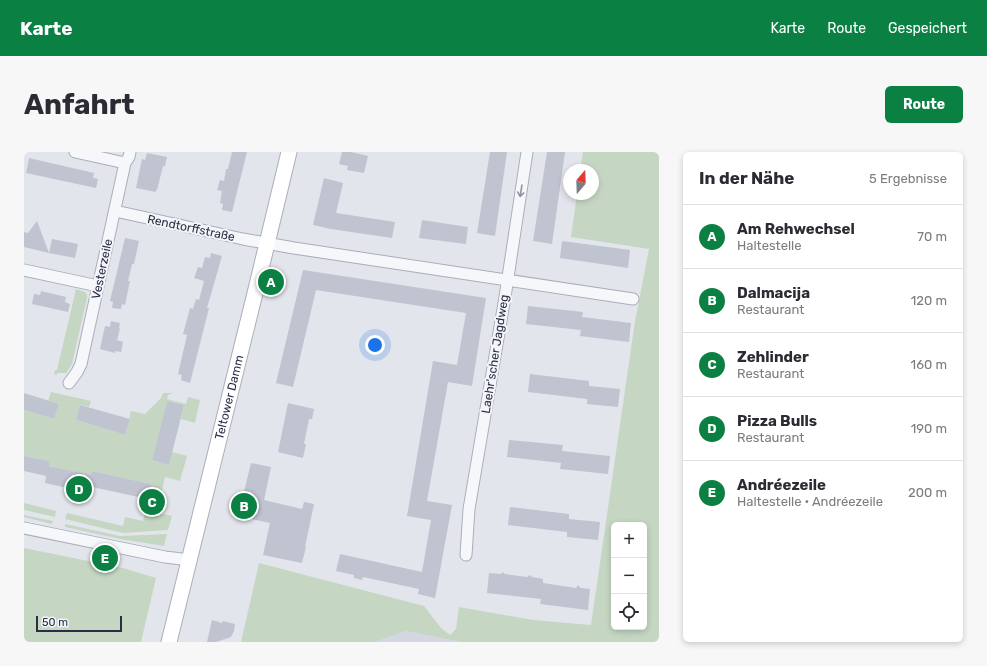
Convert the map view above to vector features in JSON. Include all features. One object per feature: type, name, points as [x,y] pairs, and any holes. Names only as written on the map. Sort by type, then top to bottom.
[{"type":"main road","name":"Teltower Damm","points":[[169,642],[289,152]]},
{"type":"street","points":[[75,152],[125,163]]},
{"type":"street","name":"Vesterzeile","points":[[69,383],[81,364],[125,163],[129,158],[130,152]]},
{"type":"street","name":"Laehr'scher Jagdweg","points":[[466,555],[469,509],[527,152]]},
{"type":"street","name":"Rendtorffstraße","points":[[115,211],[242,239],[294,248],[633,299]]},
{"type":"street","points":[[24,270],[98,286]]},
{"type":"street","points":[[24,528],[165,557],[190,560]]},
{"type":"shaded area","points":[[406,631],[461,642],[375,642]]},
{"type":"green space","points":[[583,152],[659,152],[659,642],[461,642],[406,631],[375,642],[241,642],[259,563],[424,606],[441,628],[450,635],[456,629],[459,607],[533,620],[591,625],[635,321],[649,249],[571,237],[576,200],[599,200],[599,164],[581,164]]},
{"type":"green space","points":[[76,289],[85,292],[87,298],[72,364],[66,373],[58,373],[56,375],[54,374],[55,370],[57,370]]},
{"type":"green space","points":[[51,392],[91,401],[89,407],[80,405],[76,420],[125,435],[131,411],[145,414],[161,398],[163,393],[173,393],[168,395],[167,399],[186,404],[188,397],[200,400],[195,423],[181,419],[184,405],[167,401],[152,460],[169,465],[172,452],[187,456],[180,481],[165,477],[162,490],[150,488],[151,484],[92,471],[91,475],[49,466],[50,461],[24,456],[24,410],[54,419],[59,404],[48,401]]},
{"type":"green space","points":[[24,503],[56,511],[55,517],[24,510]]},
{"type":"green space","points":[[145,512],[160,516],[160,513],[172,516],[168,530],[123,533],[65,519],[67,513],[123,526],[125,517],[143,521]]},
{"type":"green space","points":[[24,515],[53,521],[52,524],[24,517]]},
{"type":"green space","points":[[65,524],[120,536],[167,534],[164,546],[120,539],[65,527]]},
{"type":"green space","points":[[24,548],[123,568],[156,578],[141,642],[24,642]]},
{"type":"building","points":[[232,152],[247,152],[232,212],[222,210],[223,204],[220,203],[222,191],[217,190],[220,180],[224,181],[226,169],[228,169]]},
{"type":"building","points":[[342,152],[351,152],[368,156],[364,173],[347,170],[348,166],[339,164]]},
{"type":"building","points":[[490,152],[507,152],[495,236],[477,233]]},
{"type":"building","points":[[547,152],[565,152],[552,244],[533,241]]},
{"type":"building","points":[[147,153],[167,157],[156,192],[136,188],[142,159],[145,160]]},
{"type":"building","points":[[29,158],[94,173],[93,178],[98,179],[96,188],[26,173]]},
{"type":"building","points":[[324,178],[343,183],[336,213],[395,222],[392,238],[313,225]]},
{"type":"building","points":[[422,220],[468,227],[466,244],[419,238]]},
{"type":"building","points":[[37,221],[49,253],[24,247],[24,232],[28,233]]},
{"type":"building","points":[[125,238],[139,241],[134,264],[132,264],[128,281],[130,281],[125,305],[122,304],[121,309],[112,308],[113,302],[110,301]]},
{"type":"building","points":[[52,239],[78,244],[75,258],[49,253]]},
{"type":"building","points":[[562,241],[630,250],[628,268],[560,258]]},
{"type":"building","points":[[211,253],[222,256],[207,308],[209,308],[190,383],[181,380],[182,375],[178,374],[187,335],[183,334],[190,308],[193,309],[196,299],[199,300],[204,281],[194,278],[198,267],[202,268],[205,257],[210,258]]},
{"type":"building","points":[[303,270],[486,298],[472,386],[448,382],[427,501],[452,505],[435,598],[418,594],[419,589],[363,577],[362,580],[354,578],[354,575],[336,571],[340,554],[422,572],[431,520],[407,516],[433,361],[457,365],[466,313],[316,290],[293,387],[276,383]]},
{"type":"building","points":[[41,291],[66,297],[65,302],[70,304],[68,312],[32,304],[34,294],[40,295]]},
{"type":"building","points":[[528,306],[583,312],[582,317],[631,323],[629,342],[580,336],[581,330],[526,324]]},
{"type":"building","points":[[111,321],[120,323],[117,340],[123,342],[121,352],[115,351],[115,353],[100,349],[105,326],[110,327]]},
{"type":"building","points":[[530,374],[589,381],[589,386],[620,389],[618,407],[587,404],[587,399],[528,392]]},
{"type":"building","points":[[24,393],[59,404],[54,419],[24,410]]},
{"type":"building","points":[[167,401],[184,405],[169,465],[152,460]]},
{"type":"building","points":[[288,403],[314,409],[312,419],[309,419],[303,458],[278,452]]},
{"type":"building","points":[[80,405],[130,419],[125,435],[76,420]]},
{"type":"building","points":[[509,440],[563,445],[562,451],[610,456],[608,474],[560,469],[561,463],[507,457]]},
{"type":"building","points":[[24,456],[50,461],[49,466],[91,475],[92,471],[151,484],[150,488],[162,490],[157,510],[141,507],[143,498],[88,486],[87,492],[45,483],[46,476],[24,471]]},
{"type":"building","points":[[251,463],[271,467],[264,500],[302,509],[304,502],[314,504],[302,563],[263,555],[270,523],[238,516]]},
{"type":"building","points":[[510,507],[569,514],[569,519],[600,522],[598,540],[567,537],[567,532],[508,525]]},
{"type":"building","points":[[503,572],[505,574],[527,577],[530,575],[532,577],[543,579],[543,583],[576,588],[578,585],[581,588],[590,589],[588,610],[540,604],[541,599],[487,593],[489,573],[501,574]]},
{"type":"building","points":[[212,620],[222,623],[223,621],[235,624],[231,637],[216,642],[207,642]]},
{"type":"place","name":"Am Rehwechsel","points":[[271,282]]},
{"type":"place","name":"Pizza Bulls","points":[[79,489]]},
{"type":"place","name":"Zehlinder","points":[[152,502]]},
{"type":"place","name":"Dalmacija","points":[[244,506]]},
{"type":"place","name":"Andréezeile","points":[[105,558]]}]
